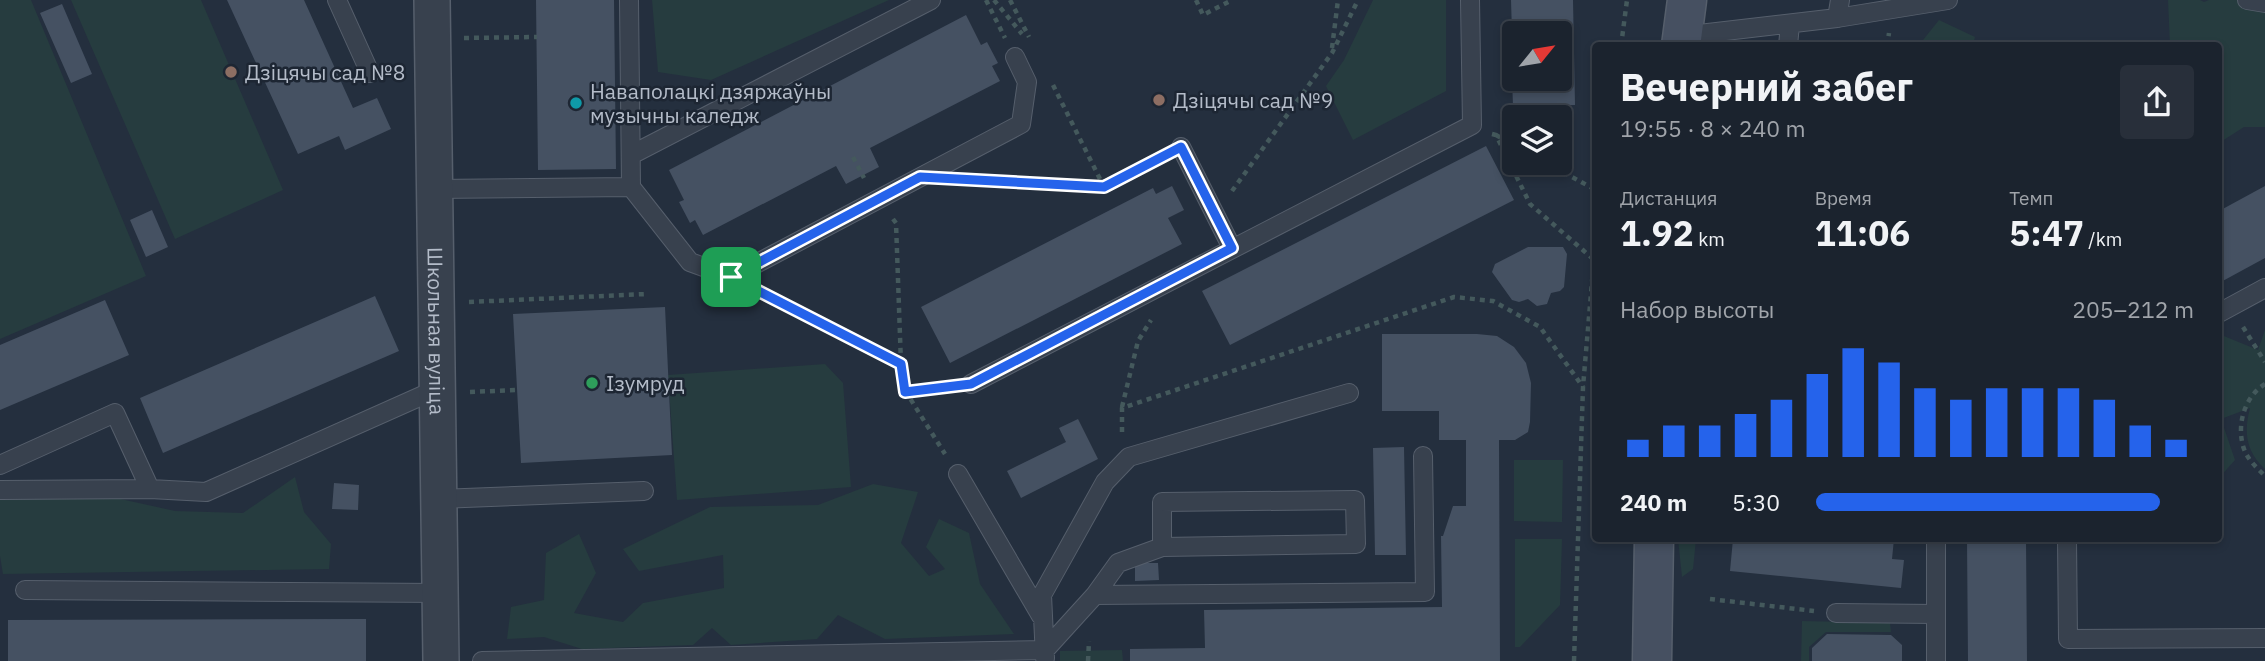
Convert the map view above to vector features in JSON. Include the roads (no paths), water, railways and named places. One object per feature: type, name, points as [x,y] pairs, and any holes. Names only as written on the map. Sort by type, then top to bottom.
[{"type":"main road","points":[[1652,661],[1654,542]]},
{"type":"street","name":"Школьная вуліца","points":[[432,0],[435,189],[449,391],[439,499],[440,661]]},
{"type":"lane","points":[[337,0],[370,73]]},
{"type":"lane","points":[[629,0],[631,187],[690,262],[731,277],[1021,124],[1027,82],[1015,57]]},
{"type":"lane","points":[[631,155],[931,0]]},
{"type":"lane","points":[[971,384],[1472,125],[1471,0]]},
{"type":"lane","points":[[1837,18],[1840,0]]},
{"type":"lane","points":[[1684,27],[1790,24],[1948,0]]},
{"type":"lane","points":[[2247,0],[2265,4]]},
{"type":"lane","points":[[1788,42],[1790,24]]},
{"type":"lane","points":[[1181,147],[1232,248]]},
{"type":"lane","points":[[435,189],[631,187]]},
{"type":"lane","points":[[2225,310],[2265,288]]},
{"type":"lane","points":[[0,490],[150,489],[206,492],[449,391]]},
{"type":"lane","points":[[1045,656],[1042,595],[1105,482],[1129,457],[1349,393]]},
{"type":"lane","points":[[0,465],[115,413],[150,489]]},
{"type":"lane","points":[[1095,595],[1424,592],[1423,456]]},
{"type":"lane","points":[[958,474],[1043,619]]},
{"type":"lane","points":[[439,499],[644,491]]},
{"type":"lane","points":[[1045,656],[1118,563],[1162,547],[1356,544],[1355,500],[1162,502],[1162,547]]},
{"type":"lane","points":[[1936,542],[1936,661]]},
{"type":"lane","points":[[2067,542],[2068,639],[2265,638]]},
{"type":"lane","points":[[25,590],[440,593]]},
{"type":"lane","points":[[1836,613],[1936,614]]},
{"type":"lane","points":[[482,661],[1045,656]]},
{"type":"place","name":"Дзіцячы сад №8","points":[[231,72]]},
{"type":"place","name":"Дзіцячы сад №9","points":[[1159,100]]},
{"type":"place","name":"Наваполацкі дзяржаўны музычны каледж","points":[[576,103]]},
{"type":"place","name":"Ізумруд","points":[[592,383]]}]
